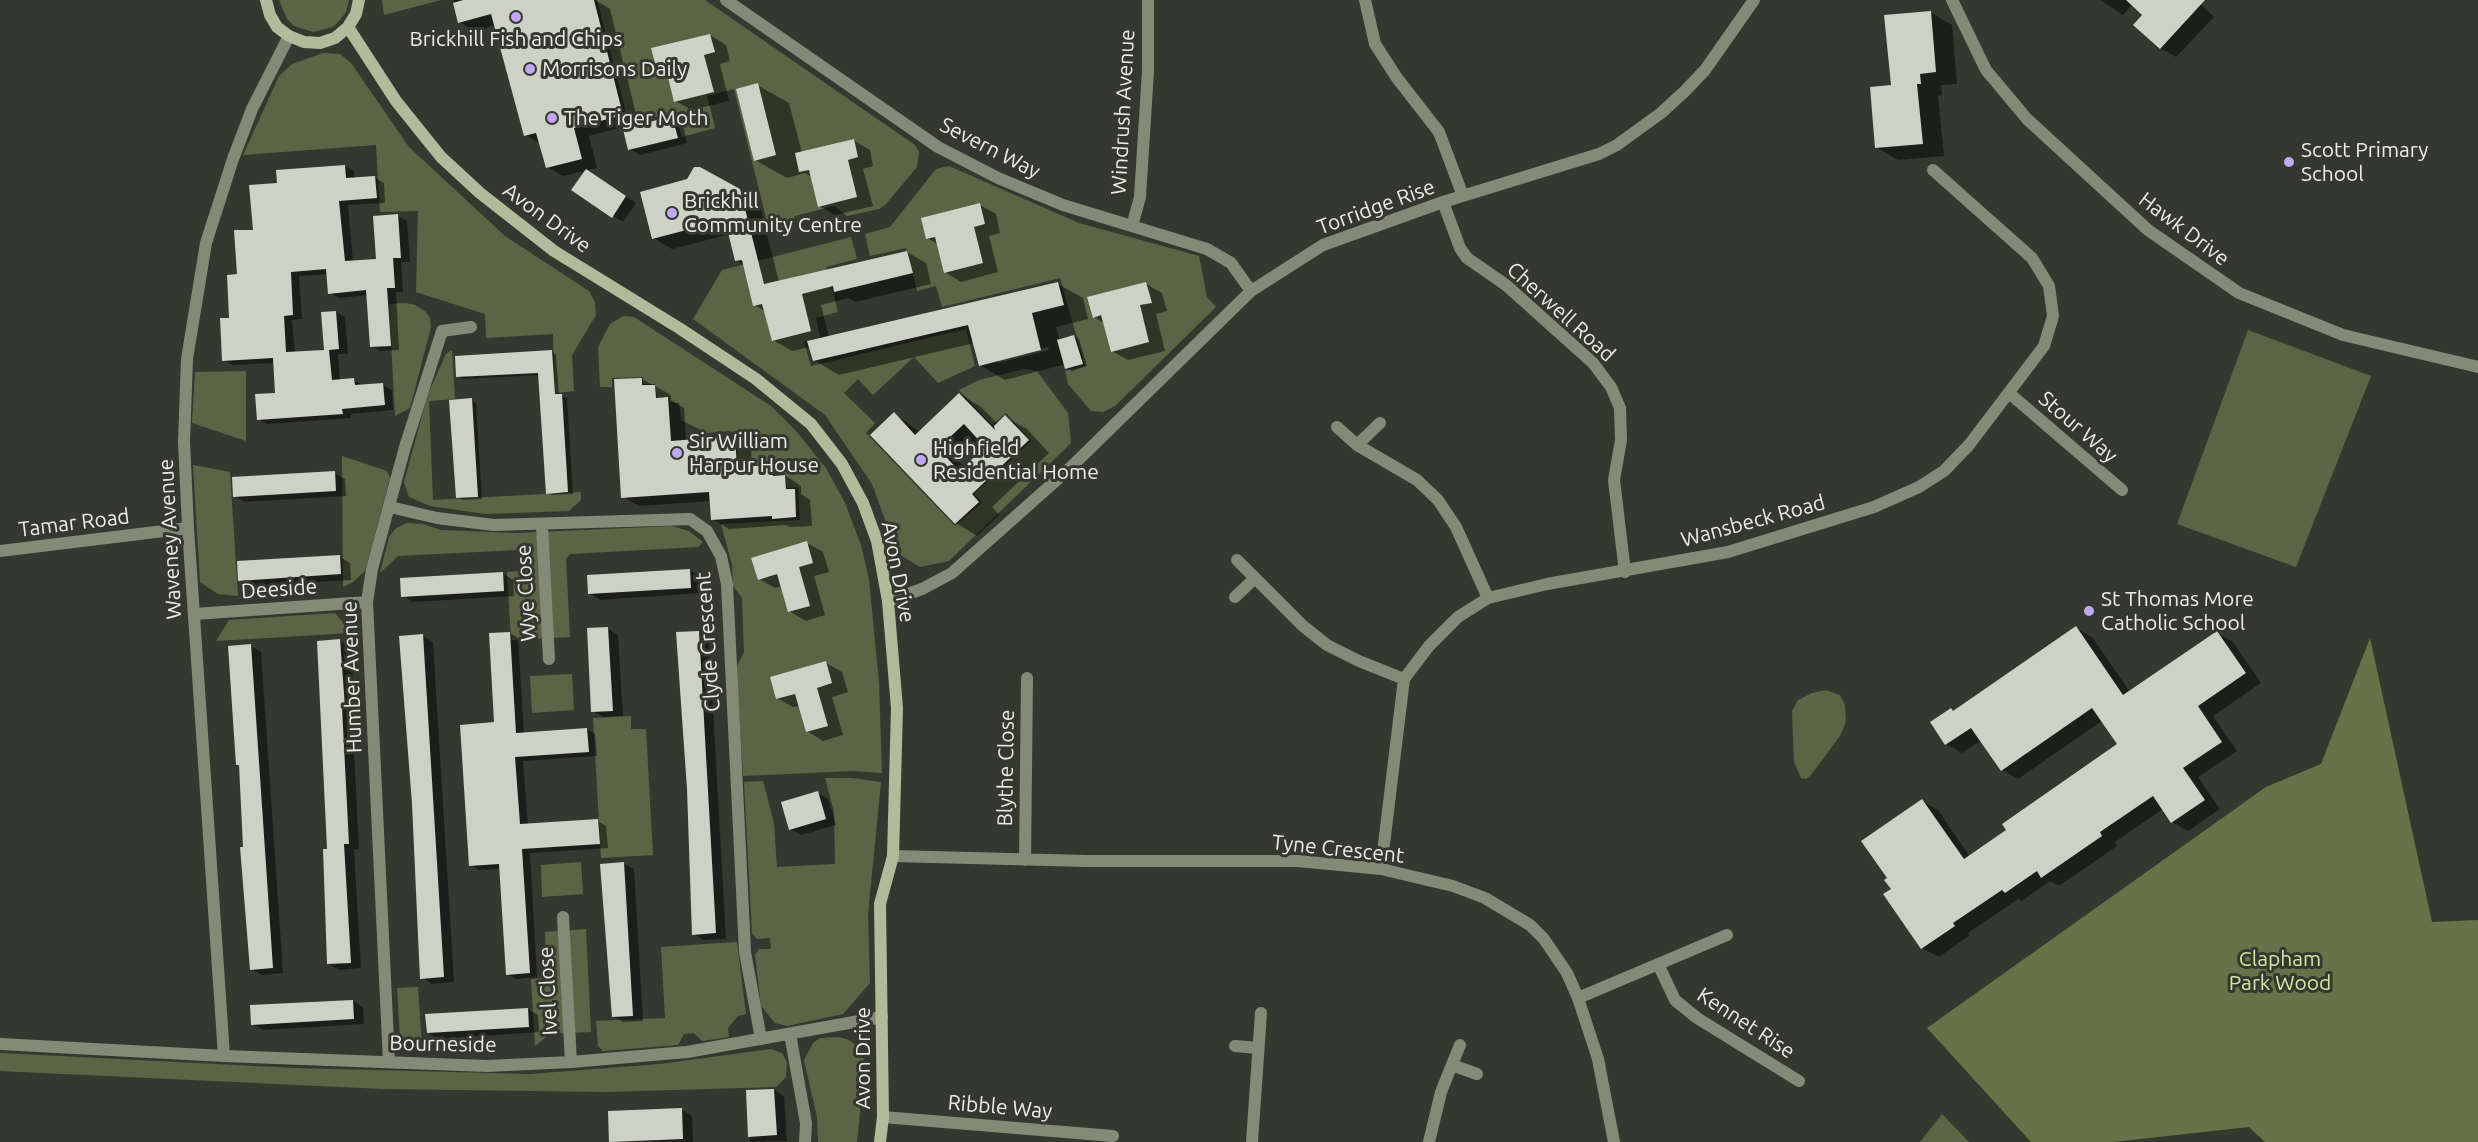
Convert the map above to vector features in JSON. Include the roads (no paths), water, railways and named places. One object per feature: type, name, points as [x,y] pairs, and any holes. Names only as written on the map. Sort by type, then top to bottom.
[{"type":"street","points":[[266,0],[270,15],[288,36],[304,42],[320,43],[335,38],[348,27],[356,14],[359,0]]},
{"type":"street","name":"Severn Way","points":[[726,0],[938,147],[998,178],[1063,205],[1207,249],[1231,263],[1251,291]]},
{"type":"street","name":"Windrush Avenue","points":[[1132,226],[1140,197],[1148,71],[1148,0]]},
{"type":"street","points":[[1365,0],[1376,44],[1397,78],[1439,132],[1463,196]]},
{"type":"street","name":"Torridge Rise","points":[[888,601],[922,589],[952,573],[1069,469],[1251,291],[1323,245],[1443,202],[1599,154],[1617,145],[1661,113],[1705,70],[1754,0]]},
{"type":"street","name":"Hawk Drive","points":[[1952,0],[1986,70],[2027,119],[2148,230],[2240,294],[2343,335],[2478,367]]},
{"type":"street","name":"Avon Drive","points":[[348,27],[385,87],[441,157],[487,199],[554,252],[679,328],[756,379],[811,424],[842,464],[863,503],[877,541],[888,601],[897,708],[893,856],[880,904],[883,1117],[880,1142]]},
{"type":"street","name":"Waveney Avenue","points":[[224,1056],[188,528],[184,442],[188,358],[206,243],[252,109],[288,36]]},
{"type":"street","name":"Wansbeck Road","points":[[1381,869],[1404,680],[1429,646],[1458,617],[1488,598],[1547,584],[1728,552],[1874,507],[1919,487],[1944,471],[1969,445],[2044,346],[2053,316],[2049,286],[2032,258],[1933,170]]},
{"type":"street","name":"Cherwell Road","points":[[1443,202],[1460,248],[1467,258],[1506,285],[1593,363],[1611,387],[1620,408],[1621,440],[1614,480],[1625,572]]},
{"type":"street","name":"Humber Avenue","points":[[389,1062],[367,602],[372,569],[405,447],[442,331],[471,327]]},
{"type":"street","name":"Stour Way","points":[[2009,393],[2122,490]]},
{"type":"street","points":[[1357,445],[1380,423]]},
{"type":"street","points":[[1337,428],[1357,445],[1417,480],[1438,500],[1456,527],[1488,598]]},
{"type":"street","name":"Clyde Crescent","points":[[390,507],[436,519],[494,525],[690,519],[707,531],[721,556],[728,584],[745,952],[761,1039]]},
{"type":"street","name":"Wye Close","points":[[542,525],[549,659]]},
{"type":"street","name":"Tamar Road","points":[[0,552],[188,528]]},
{"type":"street","points":[[1237,560],[1303,626],[1327,645],[1359,662],[1404,680]]},
{"type":"street","points":[[1235,597],[1255,578]]},
{"type":"street","name":"Deeside","points":[[194,614],[367,602]]},
{"type":"street","name":"Blythe Close","points":[[1025,860],[1027,678]]},
{"type":"street","name":"Tyne Crescent","points":[[893,856],[1025,860],[1298,861],[1381,869],[1453,886],[1485,898],[1530,924],[1545,939],[1567,973],[1578,998],[1598,1059],[1614,1142]]},
{"type":"street","name":"Ivel Close","points":[[563,917],[571,1062]]},
{"type":"street","points":[[1578,998],[1727,935]]},
{"type":"street","name":"Kennet Rise","points":[[1658,964],[1675,1000],[1697,1018],[1800,1081]]},
{"type":"street","points":[[1252,1142],[1261,1013]]},
{"type":"street","name":"Bourneside","points":[[0,1044],[224,1056],[487,1066],[571,1062],[687,1052],[882,1017]]},
{"type":"street","points":[[790,1034],[806,1123],[805,1142]]},
{"type":"street","points":[[1429,1142],[1440,1092],[1460,1045]]},
{"type":"street","points":[[1235,1046],[1258,1048]]},
{"type":"street","points":[[1452,1065],[1477,1074]]},
{"type":"street","name":"Ribble Way","points":[[883,1117],[1113,1136]]},
{"type":"place","name":"Brickhill Fish and Chips","points":[[516,17]]},
{"type":"place","name":"Morrisons Daily","points":[[530,69]]},
{"type":"place","name":"The Tiger Moth","points":[[552,118]]},
{"type":"place","name":"Scott Primary School","points":[[2289,162]]},
{"type":"place","name":"Brickhill Community Centre","points":[[672,213]]},
{"type":"place","name":"Sir William Harpur House","points":[[677,453]]},
{"type":"place","name":"Highfield Residential Home","points":[[921,460]]},
{"type":"place","name":"St Thomas More Catholic School","points":[[2089,611]]},
{"type":"park label","name":"Clapham Park Wood","points":[[2280,971]]}]
